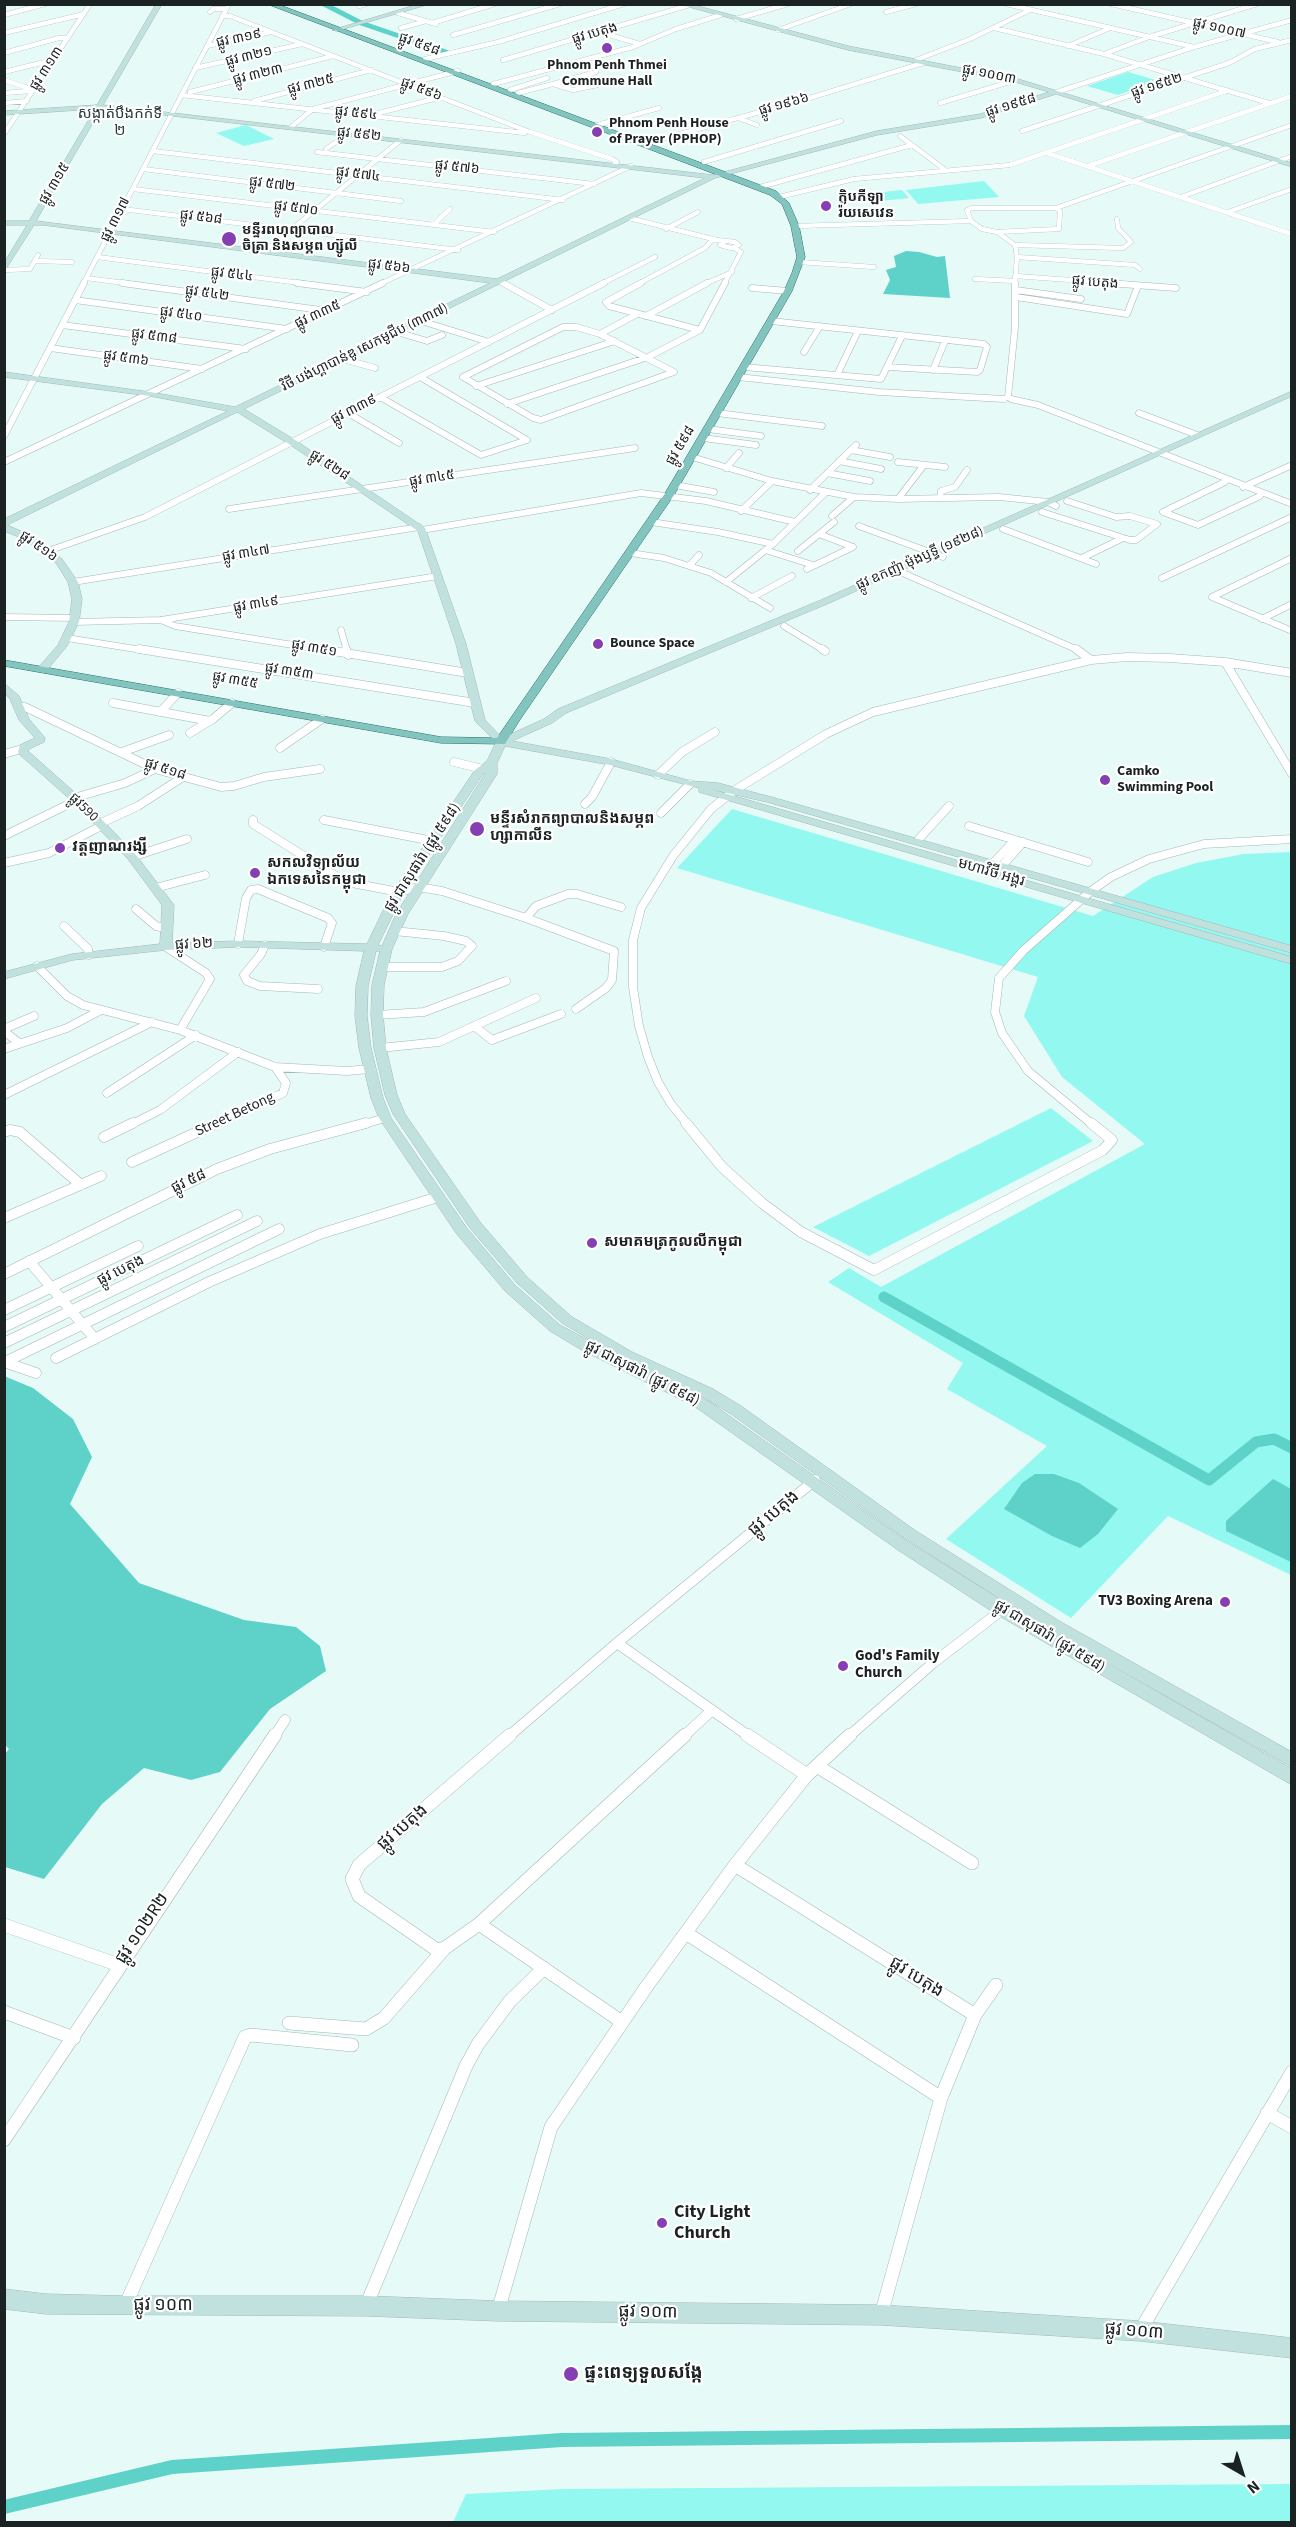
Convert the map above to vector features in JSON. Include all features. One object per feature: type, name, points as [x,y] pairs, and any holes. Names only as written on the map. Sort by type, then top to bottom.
[{"type":"main road","name":"ផ្លូវ ៥៩៨","points":[[270,4],[309,17]]},
{"type":"main road","name":"ផ្លូវ ៥៩៨","points":[[281,4],[339,29],[760,187],[779,197],[788,208],[795,226],[801,257],[789,291],[669,495],[513,721],[501,742]]},
{"type":"main road","name":"ផ្លូវ ៥៩៨","points":[[339,29],[494,84],[597,125]]},
{"type":"main road","name":"ផ្លូវ ៥៩៨","points":[[647,143],[720,168],[726,173]]},
{"type":"main road","name":"ផ្លូវ ៣៥៥","points":[[4,657],[178,693],[441,740],[501,742]]},
{"type":"main road","name":"ផ្លូវ ៣៥៥","points":[[4,663],[45,665],[444,734],[460,739]]},
{"type":"street","points":[[4,15],[45,4]]},
{"type":"street","name":"ផ្លូវ ៣១៣","points":[[5,133],[90,4]]},
{"type":"street","name":"ផ្លូវ ៣១៥","points":[[5,270],[159,4]]},
{"type":"street","points":[[359,6],[366,4]]},
{"type":"street","points":[[339,29],[428,4]]},
{"type":"street","points":[[432,23],[495,4]]},
{"type":"street","points":[[453,35],[560,4]]},
{"type":"street","points":[[425,59],[531,33],[624,4]]},
{"type":"street","points":[[736,19],[788,4]]},
{"type":"street","points":[[778,30],[851,4]]},
{"type":"street","points":[[886,12],[916,4]]},
{"type":"street","points":[[1006,4],[1194,47]]},
{"type":"street","name":"ផ្លូវ ១០០៧","points":[[1111,4],[1292,45]]},
{"type":"street","points":[[1104,54],[1149,37],[1257,4]]},
{"type":"street","name":"ផ្លូវ ១០០៣","points":[[687,5],[865,52],[1016,80],[1292,165]]},
{"type":"street","name":"ផ្លូវ បេតុង","points":[[502,60],[687,5]]},
{"type":"street","points":[[210,12],[213,9],[227,7]]},
{"type":"street","name":"ផ្លូវ ៣១៧","points":[[4,436],[227,7]]},
{"type":"street","points":[[914,61],[994,28],[1030,10]]},
{"type":"street","points":[[398,13],[442,26]]},
{"type":"street","points":[[4,33],[84,14]]},
{"type":"street","points":[[494,84],[641,44],[676,29],[721,15]]},
{"type":"street","name":"ផ្លូវ ៥៩៦","points":[[222,16],[230,16],[530,132],[612,159],[617,162],[614,164]]},
{"type":"street","name":"ផ្លូវ ១៩៥៨","points":[[726,173],[877,133],[981,116],[1239,33],[1292,20]]},
{"type":"street","points":[[401,28],[426,21]]},
{"type":"street","points":[[994,28],[1104,54],[1269,104]]},
{"type":"street","points":[[1068,46],[1110,28]]},
{"type":"street","name":"ផ្លូវ ៣១៩","points":[[207,46],[271,32]]},
{"type":"street","points":[[598,32],[641,44]]},
{"type":"street","points":[[4,53],[59,38],[68,38]]},
{"type":"street","name":"ផ្លូវ ១៩៥២","points":[[1022,131],[1237,60],[1255,49],[1292,40]]},
{"type":"street","name":"ផ្លូវ ៣២១","points":[[195,68],[204,68],[302,44]]},
{"type":"street","name":"ផ្លូវ ៣២៣","points":[[182,93],[333,56]]},
{"type":"street","points":[[4,72],[53,60]]},
{"type":"street","name":"ផ្លូវ ១៩៦៦","points":[[647,143],[923,63]]},
{"type":"street","name":"ផ្លូវ ៣២៥","points":[[253,102],[371,70]]},
{"type":"street","points":[[291,128],[313,109],[455,72]]},
{"type":"street","points":[[518,93],[596,72]]},
{"type":"street","points":[[510,90],[547,78]]},
{"type":"street","points":[[4,80],[33,90]]},
{"type":"street","points":[[940,103],[1016,80]]},
{"type":"street","points":[[554,84],[573,90],[598,86]]},
{"type":"street","points":[[4,93],[33,90]]},
{"type":"street","points":[[779,197],[841,181],[944,169],[1010,165],[1226,91]]},
{"type":"street","name":"ផ្លូវ ៥៩៤","points":[[182,93],[530,132]]},
{"type":"street","points":[[1088,166],[1292,96]]},
{"type":"street","points":[[375,116],[441,98]]},
{"type":"street","points":[[4,103],[27,101]]},
{"type":"street","name":"ផ្លូវ ៥៩២","points":[[4,113],[101,106],[713,177]]},
{"type":"street","points":[[597,125],[659,108]]},
{"type":"street","points":[[738,118],[757,125]]},
{"type":"street","points":[[704,162],[841,121]]},
{"type":"street","points":[[1056,208],[1060,211],[1057,230],[997,232],[982,230],[971,221],[967,210],[972,208],[1056,208],[1292,125]]},
{"type":"street","points":[[326,149],[347,134]]},
{"type":"street","points":[[900,136],[944,169]]},
{"type":"street","points":[[265,251],[401,140]]},
{"type":"street","points":[[887,152],[882,148],[896,144]]},
{"type":"street","points":[[760,187],[912,145]]},
{"type":"street","name":"ផ្លូវ ៥៧៤","points":[[153,151],[563,200]]},
{"type":"street","name":"ផ្លូវ ៥៧៦","points":[[317,152],[597,184]]},
{"type":"street","points":[[1047,153],[1292,234]]},
{"type":"street","points":[[1181,197],[1292,156]]},
{"type":"street","name":"ផ្លូវ ៣៣៥","points":[[4,462],[458,250],[631,166]]},
{"type":"street","name":"ផ្លូវ ៥៧២","points":[[143,169],[401,201]]},
{"type":"street","name":"វិថី បង់ហ្គាបាន់ឌូ សេកមូជីប (៣៣៧)","points":[[4,525],[713,177],[726,173]]},
{"type":"street","name":"ផ្លូវ ៥៧០","points":[[133,189],[494,232]]},
{"type":"street","points":[[1228,212],[1292,189]]},
{"type":"street","name":"ផ្លូវ ៥៦៨","points":[[122,209],[458,250]]},
{"type":"street","points":[[433,225],[450,210]]},
{"type":"street","points":[[661,231],[698,212]]},
{"type":"street","points":[[997,232],[1015,245],[1123,248],[1131,242],[1118,228],[1117,219]]},
{"type":"street","points":[[507,404],[648,357],[700,330],[741,252],[668,228],[626,220]]},
{"type":"street","points":[[626,220],[661,231],[738,244],[734,248]]},
{"type":"street","points":[[795,226],[971,221]]},
{"type":"street","name":"ផ្លូវ ៥៦៦","points":[[4,223],[32,222],[111,231],[501,282],[552,310]]},
{"type":"street","points":[[700,330],[609,306],[606,302],[705,248],[711,241]]},
{"type":"street","points":[[720,246],[720,243],[725,241]]},
{"type":"street","points":[[1008,398],[1016,297],[1015,245]]},
{"type":"street","name":"ផ្លូវ ៥៤៤","points":[[97,257],[367,292]]},
{"type":"street","name":"ផ្លូវ ៣៣៩","points":[[48,551],[145,517],[655,257]]},
{"type":"street","points":[[5,270],[30,269],[36,258],[72,262]]},
{"type":"street","points":[[1017,258],[1135,265],[1140,269]]},
{"type":"street","points":[[799,262],[874,267]]},
{"type":"street","points":[[646,316],[722,275],[732,272]]},
{"type":"street","name":"ផ្លូវ ៥៤២","points":[[86,278],[328,311]]},
{"type":"street","name":"ផ្លូវ បេតុង","points":[[975,279],[1176,288]]},
{"type":"street","points":[[1016,297],[1126,314],[1138,286]]},
{"type":"street","points":[[752,288],[789,291]]},
{"type":"street","points":[[1016,290],[1081,299]]},
{"type":"street","name":"ផ្លូវ ៥៤០","points":[[75,300],[287,329]]},
{"type":"street","points":[[600,334],[637,314]]},
{"type":"street","points":[[421,321],[489,342]]},
{"type":"street","points":[[771,321],[986,345],[980,370],[971,373],[887,367]]},
{"type":"street","name":"ផ្លូវ ៥៣៨","points":[[62,325],[246,349]]},
{"type":"street","points":[[804,352],[820,326]]},
{"type":"street","points":[[572,327],[600,334],[674,372],[547,419],[533,418],[476,386],[464,376],[553,332],[572,327]]},
{"type":"street","points":[[837,375],[858,331]]},
{"type":"street","points":[[397,332],[427,341],[442,335]]},
{"type":"street","points":[[744,367],[881,379],[902,336]]},
{"type":"street","points":[[476,386],[615,341]]},
{"type":"street","points":[[933,370],[945,341]]},
{"type":"street","name":"ផ្លូវ ៥៣៦","points":[[50,348],[202,369]]},
{"type":"street","points":[[357,363],[369,357]]},
{"type":"street","points":[[343,359],[375,368]]},
{"type":"street","name":"ផ្លូវ ៥២៨","points":[[4,374],[150,394],[239,410],[364,489],[420,529]]},
{"type":"street","points":[[380,397],[481,455],[527,440],[420,377]]},
{"type":"street","points":[[738,377],[879,392],[1008,398],[1038,405],[1162,454],[1225,482],[1244,487],[1260,496],[1289,505]]},
{"type":"street","name":"ផ្លូវ ឧកញ៉ា ម៉ុងឫទ្ធី (១៩២៨)","points":[[901,571],[943,557],[1042,512],[1052,504],[1067,501],[1197,435],[1292,393]]},
{"type":"street","name":"ផ្លូវ ឧកញ៉ា ម៉ុងឫទ្ធី (១៩២៨)","points":[[548,721],[562,711],[802,615],[901,571],[932,554],[1292,400]]},
{"type":"street","points":[[348,413],[399,443]]},
{"type":"street","points":[[717,413],[822,426]]},
{"type":"street","points":[[1139,413],[1197,435]]},
{"type":"street","points":[[706,433],[761,436]]},
{"type":"street","points":[[706,433],[756,445]]},
{"type":"street","points":[[810,490],[856,445]]},
{"type":"street","name":"ផ្លូវ ៣៤៥","points":[[229,509],[635,448]]},
{"type":"street","points":[[851,450],[890,457]]},
{"type":"street","points":[[726,468],[739,453]]},
{"type":"street","points":[[1162,454],[1177,458],[1289,505]]},
{"type":"street","points":[[692,457],[772,481],[854,498],[898,500],[999,496],[1052,504]]},
{"type":"street","points":[[839,461],[881,469]]},
{"type":"street","points":[[898,462],[945,467]]},
{"type":"street","points":[[898,500],[924,465]]},
{"type":"street","points":[[1244,487],[1292,465]]},
{"type":"street","points":[[940,498],[941,491],[955,487],[967,470]]},
{"type":"street","points":[[827,473],[870,481]]},
{"type":"street","points":[[741,511],[772,481]]},
{"type":"street","points":[[1225,482],[1163,512],[1198,525],[1260,496]]},
{"type":"street","points":[[675,485],[714,492]]},
{"type":"street","points":[[726,582],[772,544],[825,493]]},
{"type":"street","name":"ផ្លូវ ៣៤៧","points":[[73,582],[420,529],[628,494],[669,495],[795,522]]},
{"type":"street","points":[[798,551],[819,534],[854,498]]},
{"type":"street","points":[[1042,512],[1136,540],[1157,524],[1130,516],[1116,517],[1067,501]]},
{"type":"street","points":[[1162,578],[1292,517]]},
{"type":"street","points":[[651,522],[718,532],[772,544]]},
{"type":"street","name":"ផ្លូវ ៥១៦","points":[[4,525],[48,551],[63,566],[73,582]]},
{"type":"street","points":[[859,526],[943,557]]},
{"type":"street","points":[[420,529],[461,644],[480,721],[501,742]]},
{"type":"street","points":[[1003,529],[1096,564]]},
{"type":"street","points":[[765,550],[810,567],[853,547],[819,534]]},
{"type":"street","points":[[1082,558],[1123,538]]},
{"type":"street","points":[[630,553],[690,565],[711,573],[770,608]]},
{"type":"street","points":[[690,565],[699,555]]},
{"type":"street","points":[[1292,558],[1212,597],[1292,631]]},
{"type":"street","points":[[901,571],[1082,652],[1091,660]]},
{"type":"street","name":"ផ្លូវ ៣៤៩","points":[[4,617],[161,620],[438,576]]},
{"type":"street","points":[[751,598],[792,576]]},
{"type":"street","points":[[45,665],[67,638],[74,620],[76,599],[73,582]]},
{"type":"street","points":[[1262,619],[1292,604]]},
{"type":"street","name":"ផ្លូវ ឧកញ៉ា ម៉ុងឫទ្ធី (១៩២៨)","points":[[501,742],[548,721],[570,716],[784,626],[802,615]]},
{"type":"street","name":"ផ្លូវ ៣៥១","points":[[161,620],[176,626],[468,673]]},
{"type":"street","points":[[784,626],[825,651]]},
{"type":"street","points":[[341,630],[348,655]]},
{"type":"street","name":"ផ្លូវ ៣៥៣","points":[[67,638],[475,703]]},
{"type":"street","points":[[1292,673],[1225,662],[1127,657],[1091,660],[991,682],[873,712],[831,731],[735,790],[707,813],[672,856],[641,908],[633,940],[633,987],[639,1026],[648,1057],[671,1104],[722,1167],[762,1203],[801,1232],[874,1270],[1103,1150],[1112,1140],[1028,1071],[1002,1033],[995,1012],[999,978],[1024,950],[1081,899],[1111,877],[1164,853],[1231,841],[1292,838]]},
{"type":"street","points":[[1225,662],[1292,774]]},
{"type":"street","points":[[4,686],[15,698],[24,720],[40,739],[22,749],[4,754]]},
{"type":"street","points":[[160,712],[178,693]]},
{"type":"street","points":[[113,703],[210,721]]},
{"type":"street","points":[[190,733],[210,721],[232,703]]},
{"type":"street","name":"ផ្លូវ ៥១៨","points":[[19,707],[25,707],[155,769],[225,787],[264,777],[320,769]]},
{"type":"street","points":[[280,748],[322,719]]},
{"type":"street","points":[[658,775],[682,752],[715,732]]},
{"type":"street","points":[[122,752],[169,735]]},
{"type":"street","name":"មហាវិថី អង្គរ","points":[[501,742],[611,762],[658,775],[690,784],[724,798],[1292,961]]},
{"type":"street","name":"ផ្លូវ ជាសុផារ៉ា (ផ្លូវ ៥៩៨)","points":[[501,742],[488,766],[479,772],[399,892],[371,948],[362,986],[361,1016],[369,1069],[385,1118],[461,1230],[498,1275],[555,1328],[607,1357],[699,1402],[1292,1778]]},
{"type":"street","name":"ផ្លូវ590","points":[[22,749],[132,857],[168,905],[165,928],[166,947]]},
{"type":"street","points":[[454,762],[488,766]]},
{"type":"street","points":[[585,804],[592,797],[611,762]]},
{"type":"street","name":"ផ្លូវ ជាសុផារ៉ា (ផ្លូវ ៥៩៨)","points":[[488,766],[492,774],[418,887],[394,931],[381,967],[377,1015],[380,1048],[391,1095],[399,1114],[421,1149],[505,1262],[543,1301],[567,1320],[594,1337],[708,1393],[819,1477],[903,1546],[1002,1610],[1292,1760]]},
{"type":"street","points":[[6,834],[75,799],[125,783],[155,769]]},
{"type":"street","points":[[4,863],[49,853],[138,806],[183,777]]},
{"type":"street","points":[[661,813],[690,784]]},
{"type":"street","name":"មហាវិថី អង្គរ","points":[[690,784],[735,790],[1292,950]]},
{"type":"street","points":[[917,841],[949,806]]},
{"type":"street","points":[[253,820],[253,824],[334,875],[352,883],[399,892],[418,887],[442,891],[526,918],[614,951],[612,980],[606,988],[576,1009]]},
{"type":"street","points":[[324,820],[433,841]]},
{"type":"street","points":[[969,826],[1089,862]]},
{"type":"street","points":[[132,857],[187,838]]},
{"type":"street","points":[[998,864],[1019,841]]},
{"type":"street","points":[[155,888],[206,875]]},
{"type":"street","points":[[238,944],[246,898],[251,890],[258,889],[328,918],[332,923],[324,947]]},
{"type":"street","points":[[526,918],[536,906],[568,894],[577,894],[621,907]]},
{"type":"street","points":[[136,909],[156,926],[165,928]]},
{"type":"street","points":[[64,926],[88,948],[89,955]]},
{"type":"street","points":[[381,967],[442,967],[458,961],[472,946],[466,941],[444,936],[394,931]]},
{"type":"street","name":"ផ្លូវ ៦២","points":[[4,976],[89,955],[166,947],[238,944],[386,949]]},
{"type":"street","points":[[265,945],[261,954],[244,975],[248,981],[260,986],[318,989]]},
{"type":"street","points":[[166,947],[206,973],[210,979],[180,1030]]},
{"type":"street","points":[[37,966],[67,996],[83,1005],[196,1035],[275,1067],[347,1071],[369,1069]]},
{"type":"street","points":[[377,1015],[424,1012],[506,981]]},
{"type":"street","points":[[380,1048],[439,1041],[536,998]]},
{"type":"street","points":[[4,1049],[67,1028],[101,1010]]},
{"type":"street","points":[[474,1026],[492,1040],[561,1014]]},
{"type":"street","points":[[19,1043],[4,1030],[34,1016]]},
{"type":"street","points":[[4,1095],[152,1022]]},
{"type":"street","points":[[107,1093],[196,1035]]},
{"type":"street","points":[[104,1137],[160,1110],[238,1052]]},
{"type":"street","name":"Street Betong","points":[[132,1162],[283,1093],[286,1083],[275,1067]]},
{"type":"street","name":"ផ្លូវ ៥៨","points":[[4,1274],[217,1169],[270,1149],[385,1118]]},
{"type":"street","points":[[4,1132],[10,1130],[20,1132],[81,1185]]},
{"type":"street","points":[[4,1218],[100,1176]]},
{"type":"street","points":[[56,1358],[209,1282],[320,1234],[438,1197]]},
{"type":"street","name":"ផ្លូវ បេតុង","points":[[4,1327],[237,1215]]},
{"type":"street","points":[[4,1343],[70,1309],[257,1221]]},
{"type":"street","points":[[5,1362],[279,1228]]},
{"type":"street","points":[[208,1229],[217,1240]]},
{"type":"street","points":[[4,1310],[138,1246]]},
{"type":"street","points":[[29,1261],[95,1339]]},
{"type":"street","points":[[5,1362],[36,1373]]},
{"type":"street","name":"ផ្លូវ បេតុង","points":[[445,1948],[436,1950],[426,1944],[359,1896],[352,1879],[359,1865],[617,1643],[819,1477]]},
{"type":"street","points":[[498,2311],[551,2127],[622,2022],[735,1865],[807,1775],[933,1663],[1002,1610]]},
{"type":"street","points":[[617,1643],[711,1711],[807,1775]]},
{"type":"street","points":[[290,2023],[366,2030],[384,2018],[445,1948],[479,1924],[711,1711]]},
{"type":"street","name":"ផ្លូវ ១០២R២","points":[[4,2140],[285,1720]]},
{"type":"street","points":[[817,1766],[972,1863]]},
{"type":"street","name":"ផ្លូវ បេតុង","points":[[735,1865],[975,2015]]},
{"type":"street","points":[[479,1924],[622,2022]]},
{"type":"street","points":[[4,1925],[119,1965]]},
{"type":"street","points":[[686,1933],[941,2098]]},
{"type":"street","points":[[366,2306],[466,2066],[478,2044],[510,2001],[544,1968]]},
{"type":"street","points":[[881,2315],[941,2098],[975,2015],[996,1985]]},
{"type":"street","points":[[4,2013],[74,2038]]},
{"type":"street","points":[[125,2306],[245,2037],[251,2035],[352,2045]]},
{"type":"street","points":[[1140,2331],[1292,2072]]},
{"type":"street","points":[[1267,2113],[1292,2127]]},
{"type":"street","name":"ផ្លូវ ១០៣","points":[[4,2299],[46,2304],[125,2306],[366,2306],[498,2311],[881,2315],[1140,2331],[1292,2348]]},
{"type":"shaded area","points":[[1128,72],[1159,81],[1118,95],[1087,86]]},
{"type":"shaded area","points":[[246,125],[274,139],[244,146],[216,133]]},
{"type":"shaded area","points":[[984,181],[999,197],[918,204],[906,190]]},
{"type":"shaded area","points":[[902,190],[909,198],[871,202],[864,194]]},
{"type":"shaded area","points":[[906,251],[937,257],[945,256],[950,298],[883,294],[890,280],[886,270],[896,267],[894,256]]},
{"type":"shaded area","points":[[732,809],[1093,916],[1153,877],[1196,863],[1244,854],[1291,852],[1291,1575],[1168,1516],[1071,1618],[946,1539],[1047,1446],[947,1389],[963,1363],[828,1282],[849,1268],[881,1287],[1145,1144],[1062,1077],[1024,1016],[1038,977],[677,868]]},
{"type":"shaded area","points":[[1051,1108],[1093,1141],[869,1256],[813,1227]]},
{"type":"shaded area","points":[[4,1376],[33,1388],[73,1419],[92,1457],[70,1504],[139,1583],[244,1620],[296,1627],[320,1646],[326,1671],[270,1709],[220,1772],[191,1780],[144,1768],[102,1804],[44,1879],[5,1867],[4,1755],[9,1749],[4,1744]]},
{"type":"shaded area","points":[[1035,1474],[1054,1474],[1079,1483],[1118,1509],[1098,1534],[1080,1548],[1052,1536],[1004,1509],[1022,1483]]},
{"type":"shaded area","points":[[1273,1479],[1291,1489],[1291,1562],[1226,1531],[1226,1521]]},
{"type":"shaded area","points":[[1292,2484],[1291,2522],[453,2522],[466,2494],[562,2489]]},
{"type":"waterway","points":[[324,4],[361,23],[446,52]]},
{"type":"waterway","points":[[884,1297],[1209,1480],[1256,1442],[1274,1439],[1292,1448]]},
{"type":"waterway","points":[[4,2507],[172,2467],[562,2440],[1292,2432]]},
{"type":"place","name":"Phnom Penh Thmei Commune Hall","points":[[607,48]]},
{"type":"place","name":"Phnom Penh House of Prayer (PPHOP)","points":[[597,132]]},
{"type":"place","name":"ក្លិបកីឡា រ៉យសេវេន","points":[[826,206]]},
{"type":"place","name":"មន្ទីរពហុព្យាបាល ចិត្រា និងសម្ភព ហ្ស៊ូលី","points":[[229,239]]},
{"type":"place","name":"Bounce Space","points":[[598,644]]},
{"type":"place","name":"Camko Swimming Pool","points":[[1105,780]]},
{"type":"place","name":"មន្ទីរសំរាកព្យាបាលនិងសម្ភព ហ្សាកាលីន","points":[[477,829]]},
{"type":"place","name":"វត្តញាណរង្សី","points":[[60,848]]},
{"type":"place","name":"សកលវិទ្យាល័យ ឯកទេសនៃកម្ពុជា","points":[[255,873]]},
{"type":"place","name":"សមាគមត្រកូលលីកម្ពុជា","points":[[592,1243]]},
{"type":"place","name":"TV3 Boxing Arena","points":[[1225,1602]]},
{"type":"place","name":"God's Family Church","points":[[843,1666]]},
{"type":"place","name":"City Light Church","points":[[662,2223]]},
{"type":"place","name":"ផ្ទះពេទ្យទួលសង្កែ","points":[[571,2374]]},
{"type":"district","name":"សង្កាត់បឹងកក់ទី ២","points":[[120,124]]}]
